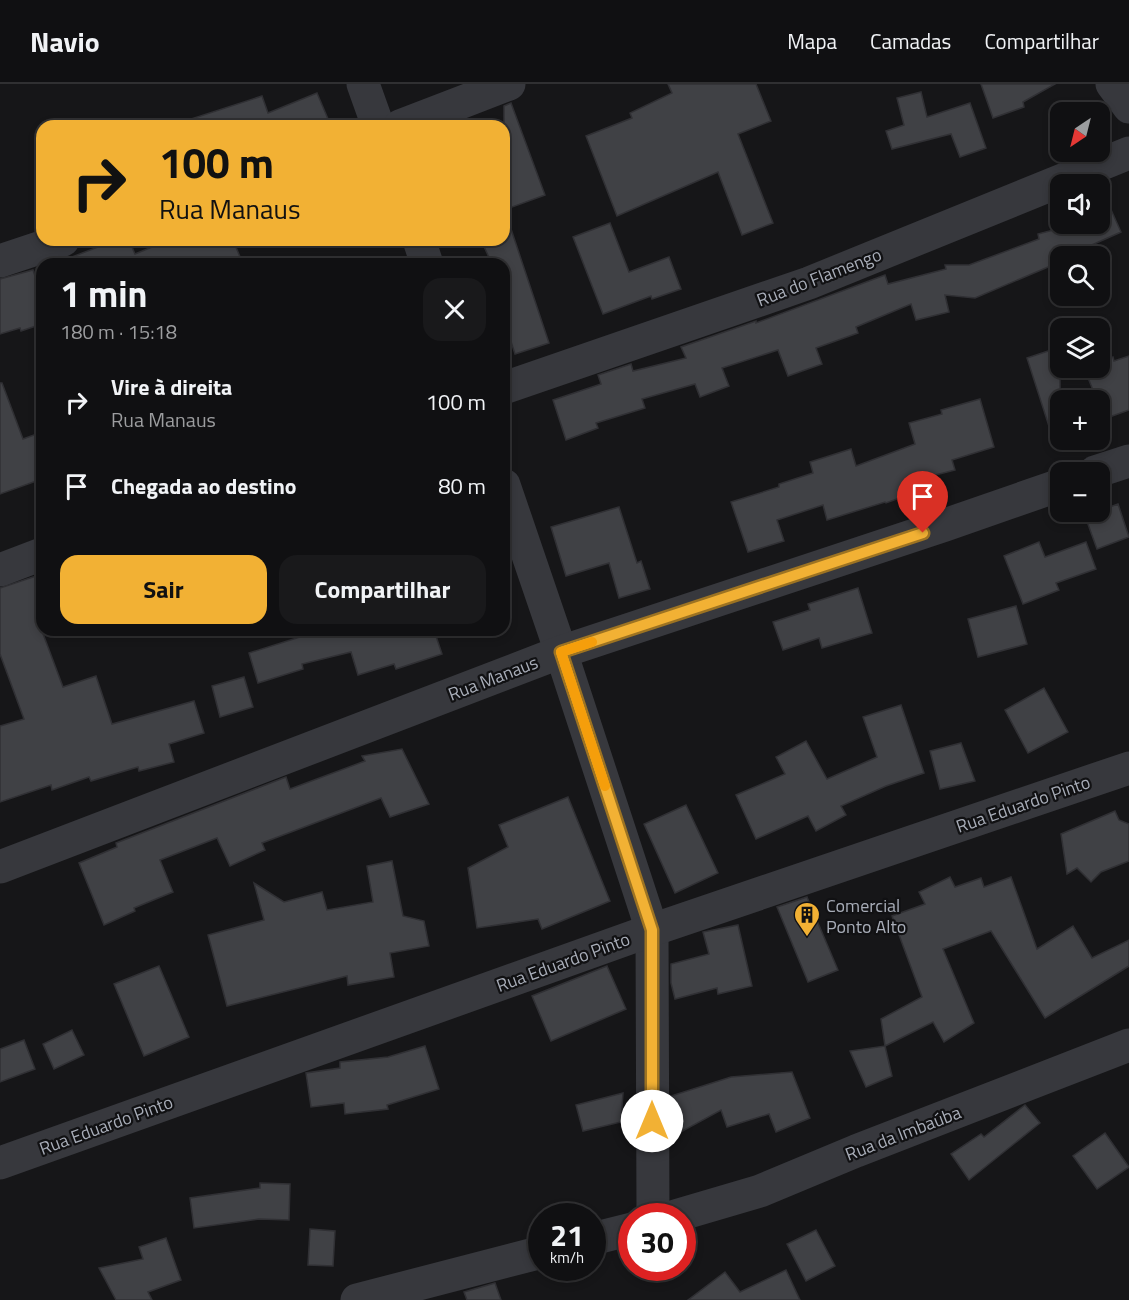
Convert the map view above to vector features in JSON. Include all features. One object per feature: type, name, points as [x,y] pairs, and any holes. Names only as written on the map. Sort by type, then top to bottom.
[{"type":"street","points":[[363,84],[376,120]]},
{"type":"street","points":[[416,120],[509,84]]},
{"type":"street","points":[[1112,84],[1129,107]]},
{"type":"street","name":"Rua do Flamengo","points":[[510,386],[809,283],[1129,153]]},
{"type":"street","points":[[0,261],[45,246]]},
{"type":"street","points":[[1110,467],[1129,460]]},
{"type":"street","name":"Rua Manaus","points":[[0,867],[561,652],[1050,488]]},
{"type":"street","points":[[510,503],[652,930],[652,1203]]},
{"type":"street","points":[[0,570],[36,556]]},
{"type":"street","name":"Rua Eduardo Pinto","points":[[0,1163],[652,930],[1129,768]]},
{"type":"street","name":"Rua da Imbaúba","points":[[696,1210],[760,1191],[856,1151],[1129,1045]]},
{"type":"street","points":[[357,1300],[528,1256]]},
{"type":"building","points":[[668,84],[756,84],[771,121],[738,134],[773,223],[742,235],[718,172],[617,216],[586,136],[632,118],[630,113],[672,93]]},
{"type":"building","points":[[981,84],[1055,84],[1023,102],[1024,107],[993,118]]},
{"type":"building","points":[[921,92],[927,117],[970,103],[986,148],[960,157],[951,134],[892,149],[886,131],[904,125],[897,98]]},
{"type":"building","points":[[317,93],[328,120],[188,120],[262,96],[268,113]]},
{"type":"building","points":[[511,103],[545,195],[510,208],[510,120],[504,120],[504,106]]},
{"type":"building","points":[[1110,207],[1121,232],[1090,246],[1050,246],[1050,266],[975,298],[945,295],[949,312],[916,320],[911,304],[856,327],[858,333],[816,348],[822,364],[788,376],[778,350],[722,368],[729,386],[700,397],[695,384],[642,399],[645,408],[596,423],[598,428],[566,440],[553,400],[601,384],[598,375],[631,364],[633,371],[686,358],[681,347],[756,321],[756,323],[885,275],[888,284],[946,269],[945,265],[969,265],[1039,239],[1038,234],[1050,231],[1050,234],[1110,234]]},
{"type":"building","points":[[610,223],[629,272],[669,257],[681,289],[652,299],[651,296],[603,314],[573,237]]},
{"type":"building","points":[[510,226],[549,343],[515,354],[510,339],[510,258],[489,258],[484,246],[510,246]]},
{"type":"building","points":[[100,246],[132,246],[135,254],[154,246],[236,246],[240,258],[69,258]]},
{"type":"building","points":[[33,270],[36,279],[36,326],[0,334],[0,279]]},
{"type":"building","points":[[1050,350],[1050,378],[1060,378],[1060,390],[1050,390],[1050,429],[1027,358]]},
{"type":"building","points":[[1129,356],[1129,410],[1110,417],[1110,390],[1093,390],[1088,378],[1110,378],[1110,358],[1113,357],[1114,361]]},
{"type":"building","points":[[0,383],[2,383],[23,439],[36,434],[36,481],[0,494]]},
{"type":"building","points":[[980,399],[994,447],[952,460],[955,470],[912,481],[916,492],[886,503],[827,520],[823,505],[777,520],[784,541],[748,552],[731,502],[779,487],[779,484],[813,473],[810,462],[851,449],[856,466],[915,444],[909,423],[942,414],[941,410]]},
{"type":"building","points":[[1118,504],[1129,537],[1097,549],[1087,522],[1110,522],[1110,507]]},
{"type":"building","points":[[619,507],[637,563],[641,561],[650,589],[619,598],[609,563],[566,576],[551,527]]},
{"type":"building","points":[[1039,542],[1045,557],[1086,542],[1096,569],[1056,583],[1059,590],[1023,604],[1004,556]]},
{"type":"building","points":[[36,576],[36,636],[44,636],[63,687],[96,676],[112,724],[194,701],[204,733],[169,744],[174,762],[139,771],[138,767],[91,781],[89,777],[52,790],[51,785],[0,802],[0,726],[24,719],[0,654],[0,588]]},
{"type":"building","points":[[858,588],[872,633],[822,648],[819,638],[783,650],[773,622],[810,610],[808,604]]},
{"type":"building","points":[[1016,606],[1027,644],[978,657],[968,619]]},
{"type":"building","points":[[303,636],[436,636],[442,654],[396,669],[394,664],[358,675],[351,652],[302,664],[303,669],[258,683],[249,653]]},
{"type":"building","points":[[244,677],[253,707],[220,717],[212,686]]},
{"type":"building","points":[[1044,688],[1068,732],[1028,753],[1005,710]]},
{"type":"building","points":[[901,705],[924,773],[886,786],[841,806],[846,815],[816,831],[808,816],[756,839],[736,795],[785,774],[776,757],[806,741],[827,779],[877,757],[863,717]]},
{"type":"building","points":[[961,743],[975,781],[940,789],[930,751]]},
{"type":"building","points":[[402,749],[429,804],[390,817],[381,798],[262,843],[265,850],[230,866],[217,838],[160,860],[173,892],[134,908],[135,911],[104,925],[79,863],[117,847],[116,843],[286,777],[290,789],[365,761],[362,756]]},
{"type":"building","points":[[568,797],[610,901],[542,929],[538,919],[477,928],[468,868],[508,847],[499,825]]},
{"type":"building","points":[[686,805],[718,873],[675,893],[644,824]]},
{"type":"building","points":[[1115,811],[1119,820],[1129,824],[1129,861],[1101,872],[1091,882],[1077,868],[1067,874],[1061,834]]},
{"type":"building","points":[[392,861],[403,916],[424,921],[429,946],[390,953],[394,977],[348,985],[347,976],[227,1006],[208,935],[264,920],[254,883],[284,902],[322,892],[327,910],[373,902],[367,866]]},
{"type":"building","points":[[950,877],[955,887],[981,878],[984,887],[1011,877],[1037,949],[1073,926],[1092,958],[1129,940],[1129,966],[1045,1018],[991,931],[943,949],[974,1023],[944,1042],[933,1022],[885,1046],[881,1019],[922,997],[892,916],[925,904],[919,892]]},
{"type":"building","name":"Comercial Ponto Alto","points":[[807,897],[838,970],[808,982],[777,907]]},
{"type":"building","points":[[738,925],[752,986],[718,994],[717,988],[675,999],[671,983],[671,964],[709,954],[703,932]]},
{"type":"building","points":[[159,966],[189,1037],[144,1056],[114,984]]},
{"type":"building","points":[[607,966],[626,1009],[551,1041],[532,996]]},
{"type":"building","points":[[72,1030],[84,1055],[54,1069],[43,1044]]},
{"type":"building","points":[[24,1040],[35,1069],[0,1082],[0,1049]]},
{"type":"building","points":[[425,1046],[439,1089],[387,1105],[388,1109],[345,1114],[344,1103],[311,1107],[306,1073],[340,1068],[340,1062],[388,1057]]},
{"type":"building","points":[[885,1046],[892,1076],[866,1087],[850,1051]]},
{"type":"building","points":[[792,1072],[810,1118],[776,1132],[769,1114],[727,1127],[721,1110],[679,1133],[671,1108],[671,1096],[731,1077]]},
{"type":"building","points":[[623,1093],[621,1122],[583,1131],[576,1105]]},
{"type":"building","points":[[1025,1105],[1040,1123],[969,1180],[951,1154],[981,1134],[984,1137]]},
{"type":"building","points":[[1105,1133],[1129,1167],[1097,1189],[1073,1156]]},
{"type":"building","points":[[260,1183],[290,1184],[289,1220],[259,1219],[194,1228],[190,1198],[260,1188]]},
{"type":"building","points":[[310,1229],[335,1231],[333,1266],[308,1265]]},
{"type":"building","points":[[816,1230],[835,1266],[806,1281],[787,1244]]},
{"type":"building","points":[[166,1238],[181,1280],[148,1292],[152,1300],[116,1300],[99,1268],[143,1259],[139,1247]]},
{"type":"building","points":[[786,1270],[800,1300],[688,1300],[725,1272],[740,1292]]},
{"type":"building","points":[[495,1283],[501,1300],[467,1300],[464,1292]]},
{"type":"slow traffic","points":[[592,642],[561,652],[605,786]]},
{"type":"place","name":"Comercial Ponto Alto","points":[[807,938]]},
{"type":"route","points":[[652,1121],[652,930],[561,652],[923,533]]}]
